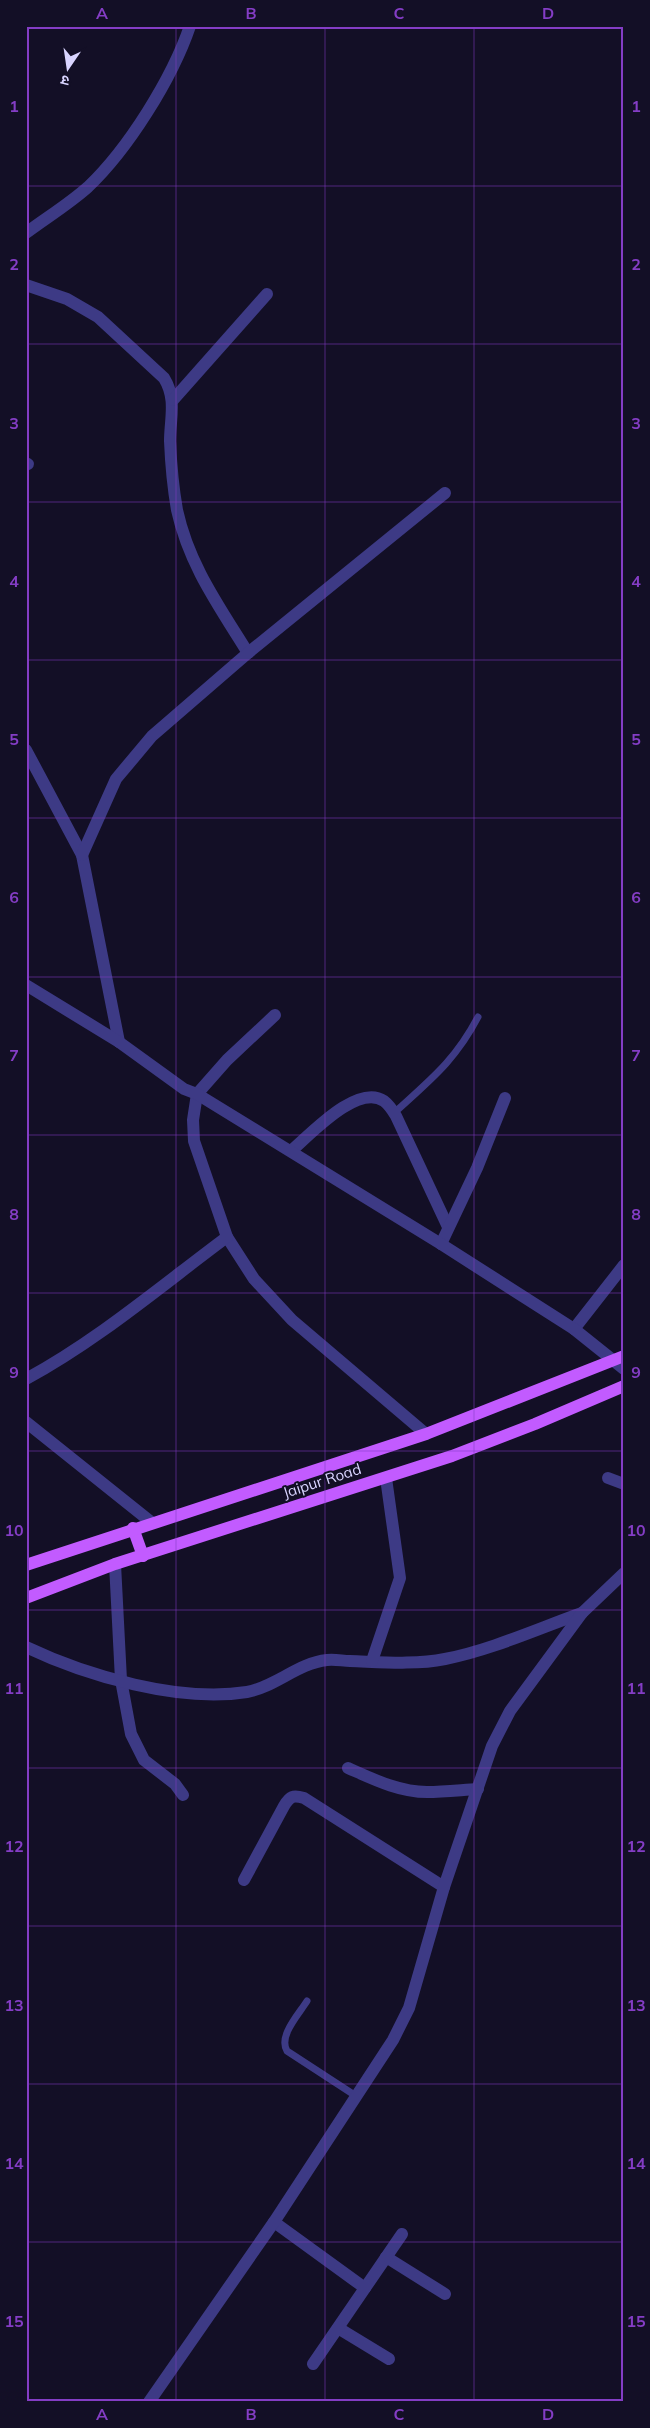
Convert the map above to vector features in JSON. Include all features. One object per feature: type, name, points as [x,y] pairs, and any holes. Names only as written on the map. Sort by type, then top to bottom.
[{"type":"main road","name":"Jaipur Road","points":[[26,1565],[133,1528],[426,1434],[621,1362]]},
{"type":"main road","name":"Jaipur Road","points":[[26,1598],[115,1564],[452,1456],[526,1428],[624,1386]]},
{"type":"main road","points":[[133,1528],[143,1556]]},
{"type":"street","points":[[26,233],[86,188],[111,163],[162,84],[190,26]]},
{"type":"street","points":[[26,285],[67,299],[98,317],[164,378],[170,388],[173,400],[170,438],[172,476],[185,544],[202,580],[248,653]]},
{"type":"street","points":[[173,400],[267,294]]},
{"type":"street","points":[[82,855],[116,779],[129,761],[152,736],[248,653],[445,493]]},
{"type":"street","points":[[26,750],[82,855],[119,1042]]},
{"type":"street","points":[[26,985],[119,1042],[184,1089],[197,1094],[441,1244],[574,1329],[621,1362]]},
{"type":"street","points":[[275,1015],[233,1054],[197,1094],[193,1120],[194,1141],[226,1237],[254,1279],[292,1320],[426,1434]]},
{"type":"street","points":[[291,1152],[356,1099],[372,1097],[384,1101],[394,1112],[448,1227]]},
{"type":"street","points":[[441,1244],[477,1168],[506,1098]]},
{"type":"street","points":[[26,1379],[51,1366],[108,1326],[226,1237]]},
{"type":"street","points":[[574,1329],[624,1265]]},
{"type":"street","points":[[26,1422],[152,1522]]},
{"type":"street","points":[[372,1661],[400,1578],[386,1478]]},
{"type":"street","points":[[608,1478],[624,1484]]},
{"type":"street","points":[[115,1564],[121,1680],[131,1734],[144,1760],[175,1784],[183,1795]]},
{"type":"street","points":[[148,2402],[274,2222],[393,2040],[409,2008],[444,1887],[492,1746],[510,1711],[582,1613],[624,1573]]},
{"type":"street","points":[[26,1647],[77,1667],[172,1692],[212,1694],[248,1692],[308,1665],[328,1660],[444,1659],[476,1650],[582,1613]]},
{"type":"street","points":[[348,1768],[387,1785],[410,1790],[426,1792],[478,1789]]},
{"type":"street","points":[[244,1880],[289,1797],[295,1796],[304,1798],[444,1887]]},
{"type":"street","points":[[274,2222],[365,2288]]},
{"type":"street","points":[[313,2364],[402,2234]]},
{"type":"street","points":[[386,2257],[445,2294]]},
{"type":"street","points":[[338,2328],[389,2359]]},
{"type":"lane","points":[[394,1112],[442,1070],[464,1043],[478,1017]]},
{"type":"lane","points":[[307,2001],[286,2035],[284,2046],[287,2051],[356,2096]]}]
